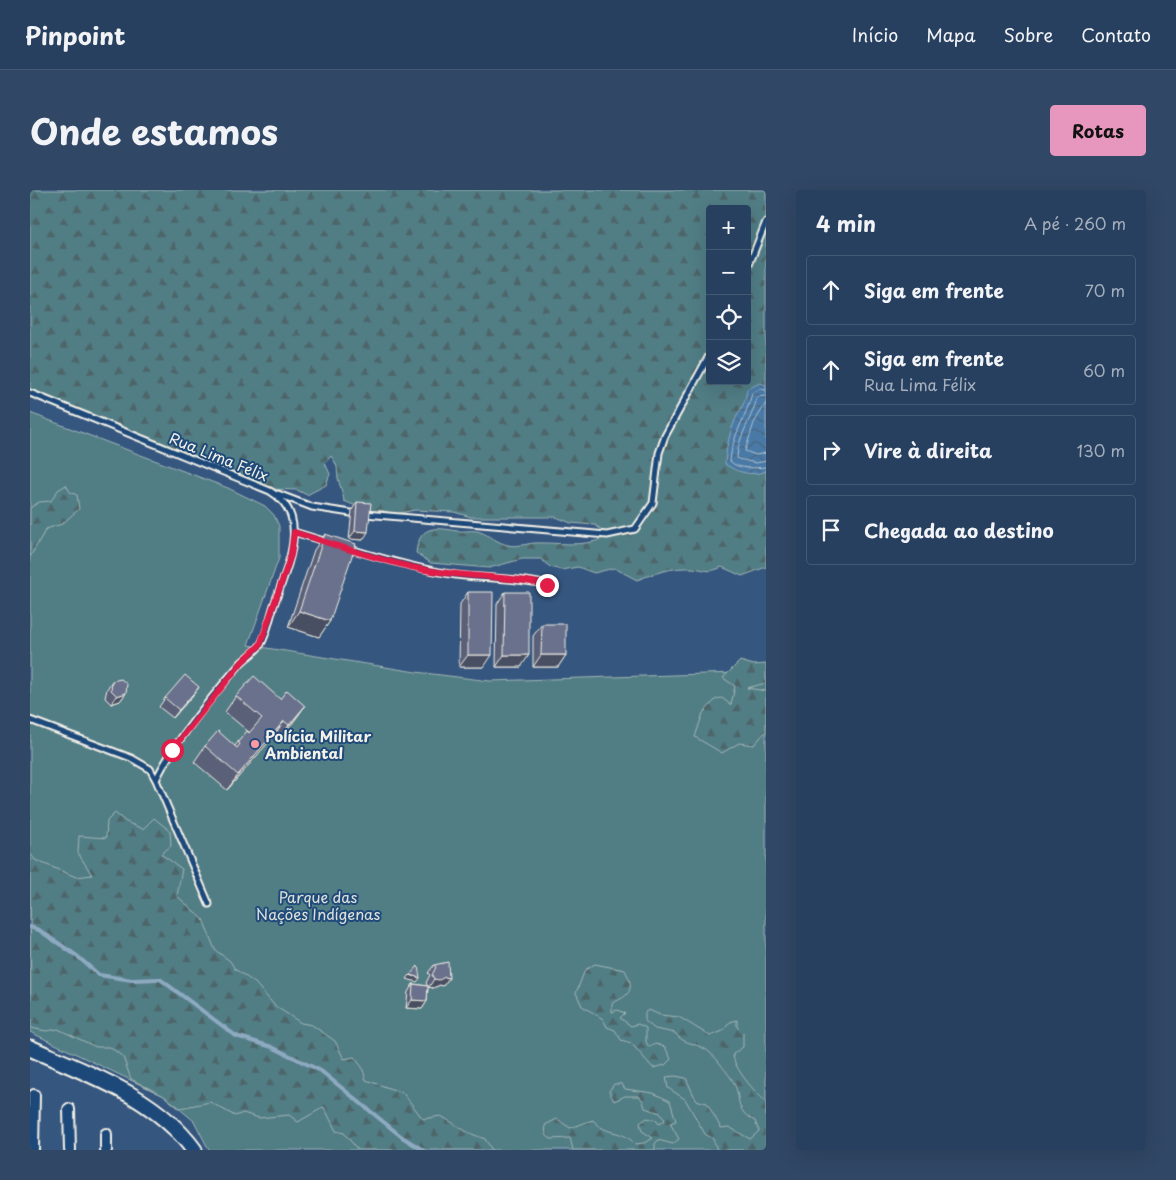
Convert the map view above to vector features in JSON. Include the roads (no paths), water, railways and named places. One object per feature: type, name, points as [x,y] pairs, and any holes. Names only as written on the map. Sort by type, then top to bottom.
[{"type":"street","points":[[30,1048],[125,1091],[156,1111],[180,1131],[194,1150]]},
{"type":"street","points":[[33,1150],[34,1096]]},
{"type":"street","points":[[69,1109],[70,1150]]},
{"type":"street","points":[[106,1134],[106,1150]]},
{"type":"lane","points":[[751,260],[766,222]]},
{"type":"lane","points":[[365,514],[606,535],[635,529],[653,503],[659,452],[665,436],[706,361]]},
{"type":"lane","name":"Rua Lima Félix","points":[[30,393],[270,490],[278,495],[290,511],[294,532],[291,555],[260,645],[242,662],[172,750],[156,780]]},
{"type":"lane","points":[[270,490],[312,507],[351,513]]},
{"type":"lane","points":[[294,532],[330,543]]},
{"type":"lane","points":[[339,545],[411,567],[457,575],[525,579],[547,585]]},
{"type":"lane","points":[[30,720],[131,758],[150,769],[210,904]]},
{"type":"water","points":[[760,383],[766,385],[766,471],[750,474],[725,464],[727,445],[735,420],[744,403],[747,389]]},
{"type":"waterway","points":[[30,927],[39,930],[77,956],[99,975],[132,980],[160,979],[236,1036],[272,1047],[321,1071],[402,1137],[423,1150]]},
{"type":"place","name":"Polícia Militar Ambiental","points":[[255,744]]},
{"type":"park label","name":"Parque das Nações Indígenas","points":[[318,904]]}]
